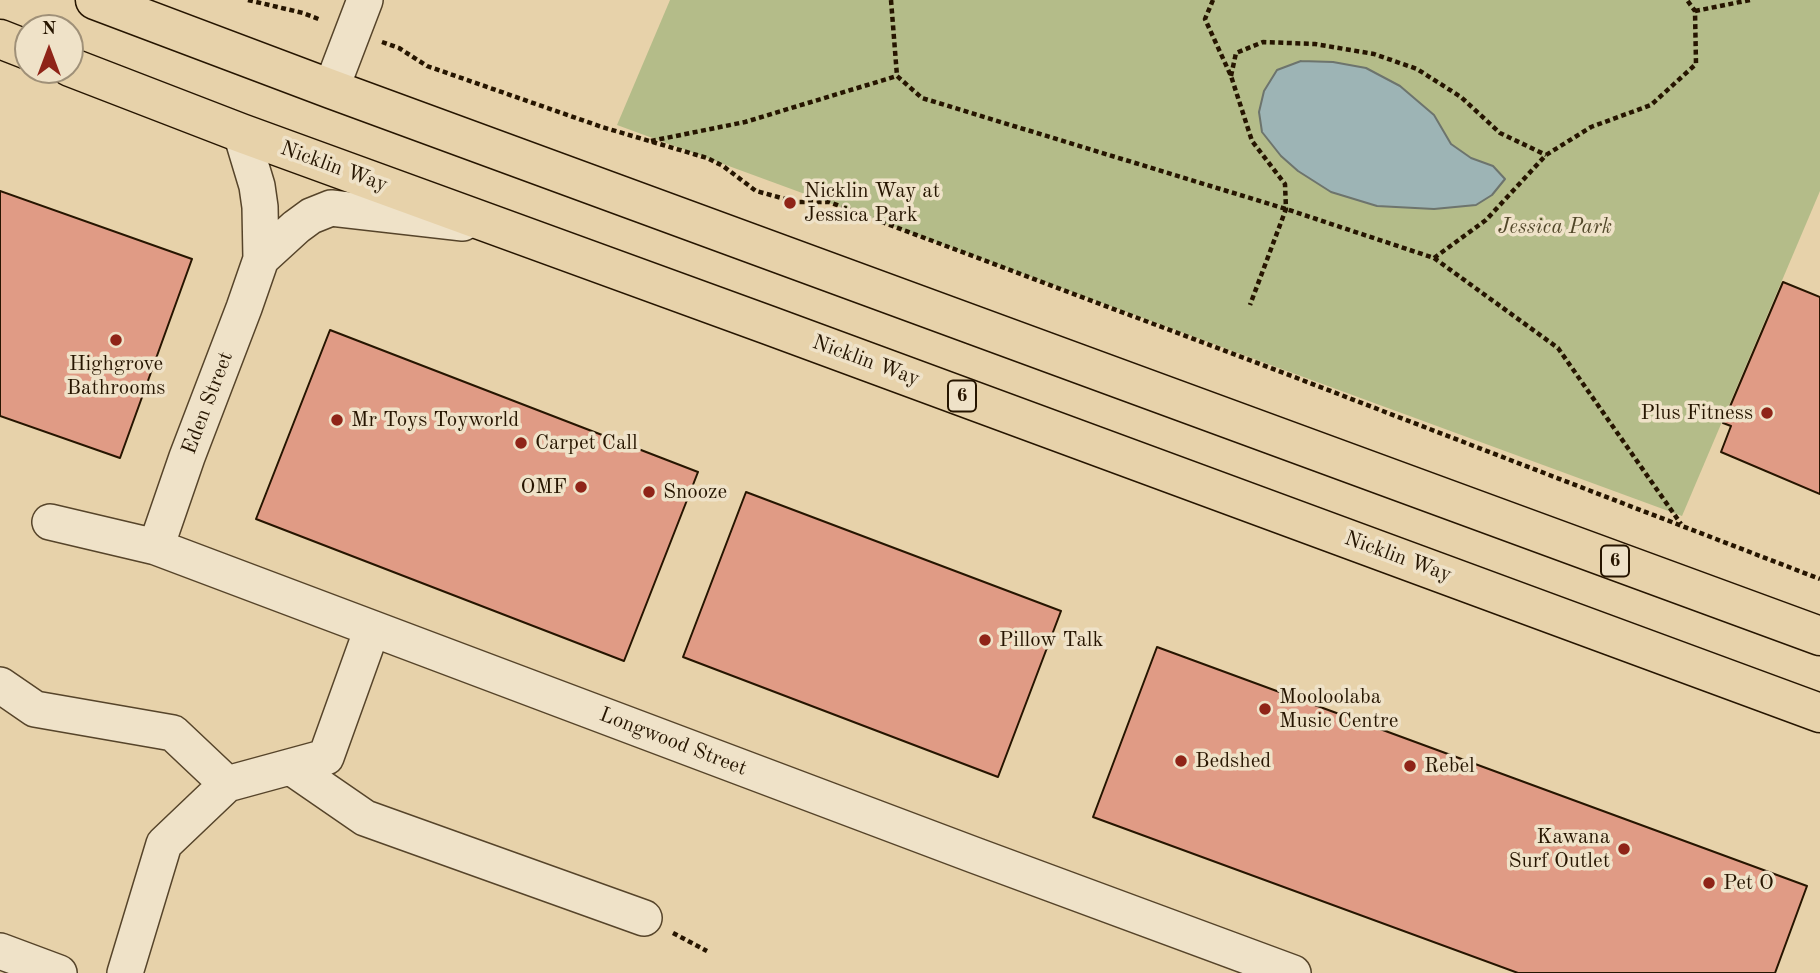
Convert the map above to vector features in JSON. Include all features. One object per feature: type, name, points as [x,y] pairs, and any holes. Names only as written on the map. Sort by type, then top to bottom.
[{"type":"highway","name":"6","points":[[95,0],[1820,636]]},
{"type":"highway","name":"Nicklin Way","points":[[84,72],[241,133],[1820,713]]},
{"type":"street","points":[[331,89],[365,0]]},
{"type":"street","name":"Eden Street","points":[[156,547],[261,259],[257,186],[241,133]]},
{"type":"street","name":"Eden Street","points":[[261,259],[311,216],[331,208],[495,226]]},
{"type":"street","name":"Longwood Street","points":[[50,522],[156,547],[1293,973]]},
{"type":"street","points":[[125,973],[164,844],[227,784],[326,757],[372,629]]},
{"type":"street","points":[[0,685],[36,709],[173,733],[227,784]]},
{"type":"street","points":[[290,767],[365,818],[644,918]]},
{"type":"street","points":[[0,951],[59,973]]},
{"type":"path","points":[[248,0],[313,17]]},
{"type":"path","points":[[891,0],[897,76],[922,98],[1286,209],[1434,258],[1558,348],[1683,526]]},
{"type":"path","points":[[1213,0],[1205,19],[1231,76],[1252,141],[1285,184],[1286,209],[1251,305]]},
{"type":"path","points":[[1434,258],[1486,220],[1546,155],[1591,127],[1651,105],[1696,64],[1695,11],[1687,0]]},
{"type":"path","points":[[1695,11],[1750,0]]},
{"type":"path","points":[[1231,76],[1236,53],[1263,43],[1315,44],[1374,54],[1417,69],[1461,97],[1500,133],[1546,155]]},
{"type":"path","points":[[389,45],[400,48],[427,65],[648,141],[707,158],[723,166],[756,191],[796,202],[829,202],[1820,579]]},
{"type":"path","points":[[648,141],[745,122],[897,76]]},
{"type":"green space","name":"Jessica Park","points":[[670,0],[1820,0],[1820,191],[1682,516],[617,125]]},
{"type":"water","points":[[1301,61],[1333,62],[1366,68],[1400,86],[1434,115],[1451,144],[1471,158],[1493,166],[1505,179],[1492,195],[1476,205],[1434,209],[1377,206],[1331,192],[1298,171],[1281,156],[1262,132],[1259,112],[1264,91],[1277,70]]},
{"type":"building","points":[[0,191],[192,259],[120,458],[0,416]]},
{"type":"building","points":[[1783,282],[1820,297],[1820,494],[1721,452],[1731,426],[1723,423]]},
{"type":"building","points":[[330,330],[698,472],[624,661],[256,519]]},
{"type":"building","points":[[746,492],[1061,611],[998,777],[683,657]]},
{"type":"building","points":[[1157,647],[1807,886],[1775,973],[1518,973],[1093,817]]},
{"type":"place","name":"Nicklin Way at Jessica Park","points":[[790,203]]},
{"type":"place","name":"Highgrove Bathrooms","points":[[116,340]]},
{"type":"place","name":"Plus Fitness","points":[[1767,413]]},
{"type":"place","name":"Mr Toys Toyworld","points":[[337,420]]},
{"type":"place","name":"Carpet Call","points":[[521,443]]},
{"type":"place","name":"OMF","points":[[581,487]]},
{"type":"place","name":"Snooze","points":[[649,492]]},
{"type":"place","name":"Pillow Talk","points":[[985,640]]},
{"type":"place","name":"Mooloolaba Music Centre","points":[[1265,709]]},
{"type":"place","name":"Bedshed","points":[[1181,761]]},
{"type":"place","name":"Rebel","points":[[1410,766]]},
{"type":"place","name":"Kawana Surf Outlet","points":[[1624,849]]},
{"type":"place","name":"Pet O","points":[[1709,883]]}]
